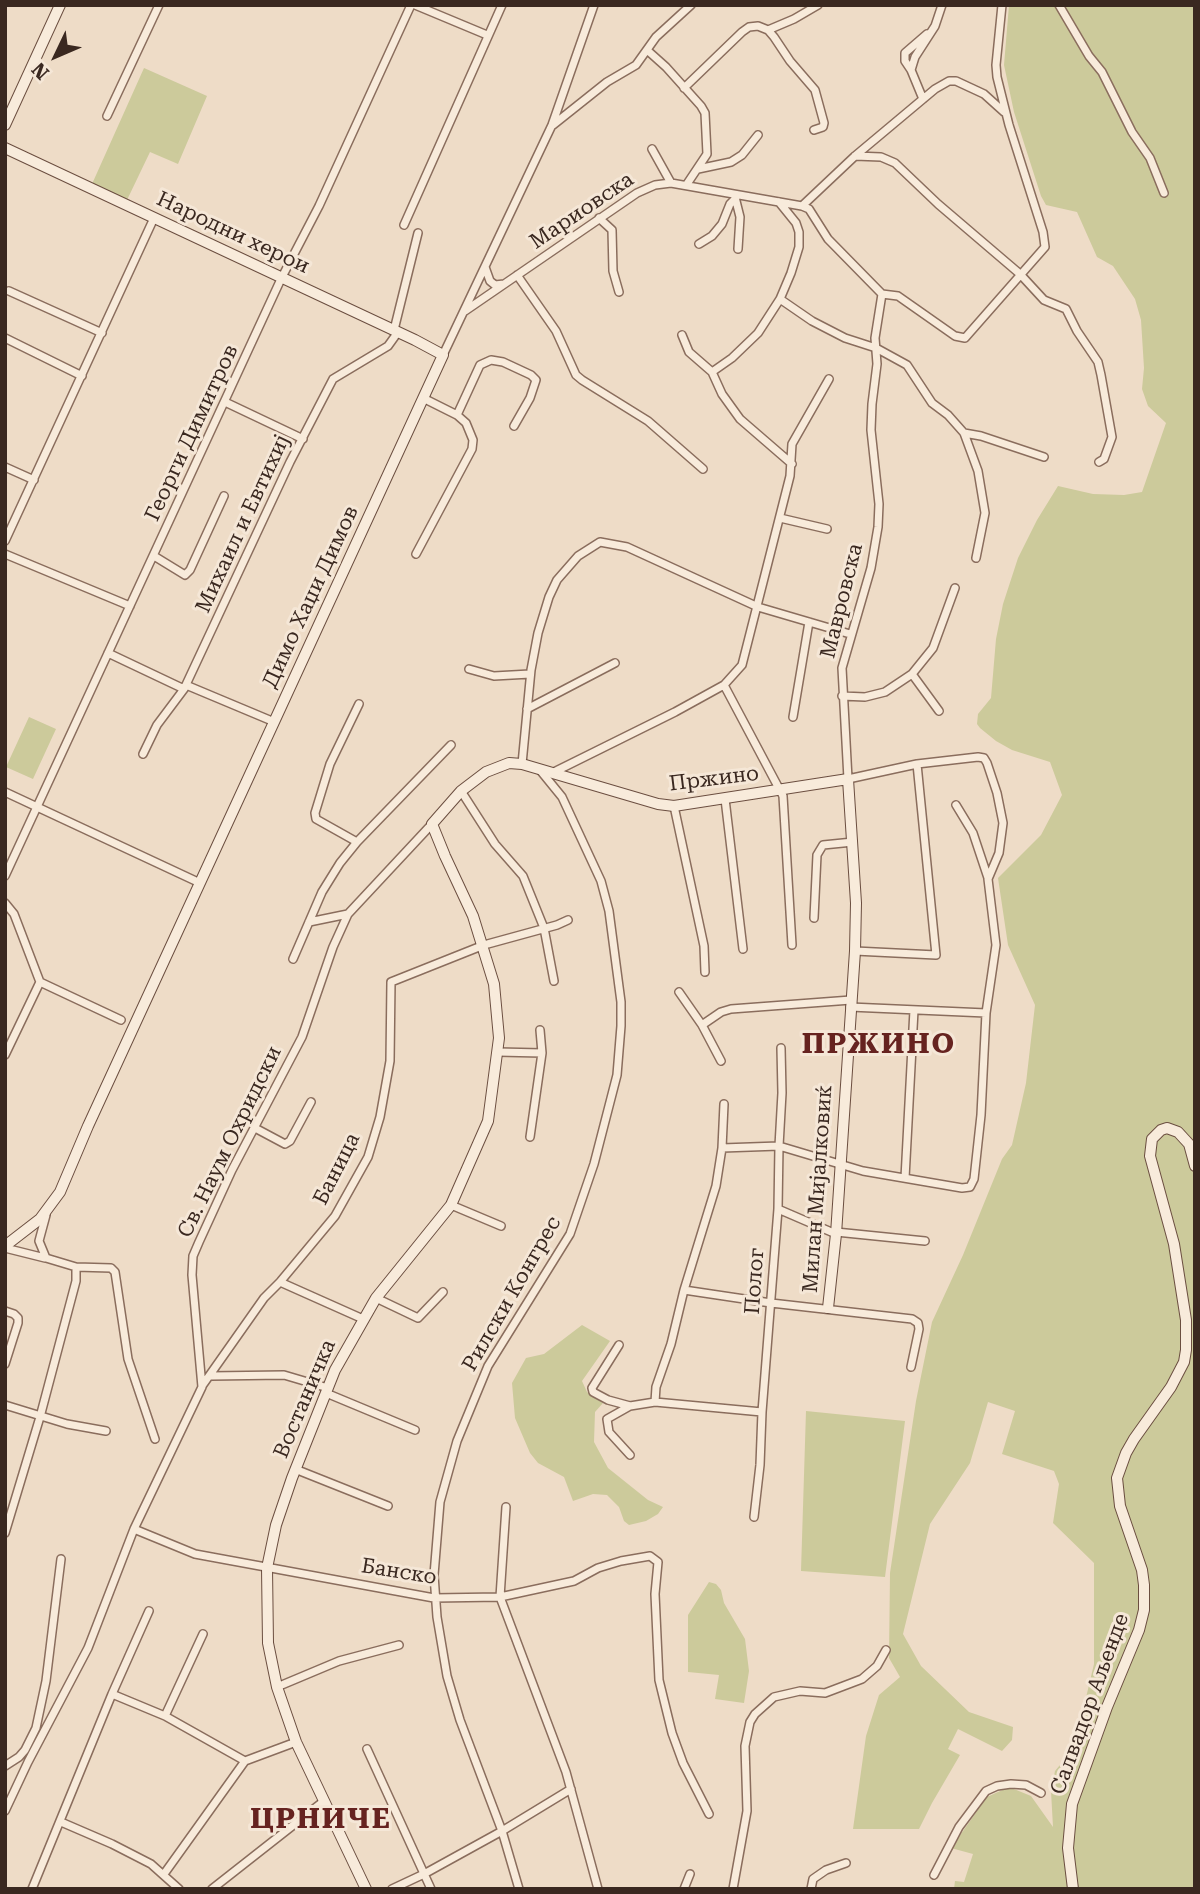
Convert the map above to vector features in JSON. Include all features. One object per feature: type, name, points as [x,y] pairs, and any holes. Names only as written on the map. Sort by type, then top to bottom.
[{"type":"street","points":[[5,125],[60,5]]},
{"type":"street","points":[[107,116],[159,5]]},
{"type":"street","points":[[413,5],[488,35]]},
{"type":"street","name":"Георги Димитров","points":[[5,876],[281,279],[319,206],[413,5]]},
{"type":"street","points":[[404,225],[502,5]]},
{"type":"street","name":"Димо Хаџи Димов","points":[[5,1247],[21,1236],[54,1202],[443,355],[552,125],[594,5]]},
{"type":"street","points":[[552,125],[607,82],[636,65],[656,37],[691,5]]},
{"type":"street","points":[[768,30],[817,5]]},
{"type":"street","points":[[923,99],[911,70],[915,57],[935,26],[942,5]]},
{"type":"street","points":[[1002,5],[996,65],[999,89],[1045,240],[1043,251],[965,338],[961,339],[898,296],[881,294],[828,239],[809,209],[802,206],[855,156],[923,99],[949,81],[956,81],[984,94],[1006,114]]},
{"type":"street","points":[[1059,5],[1089,56],[1102,72],[1132,132],[1150,158],[1164,193]]},
{"type":"street","points":[[684,88],[749,27],[758,26],[768,30],[818,96],[824,123],[822,127],[814,130]]},
{"type":"street","points":[[647,50],[705,113],[707,154],[687,184]]},
{"type":"street","points":[[698,169],[732,162],[742,155],[758,135]]},
{"type":"street","name":"Народни херои","points":[[5,148],[443,355]]},
{"type":"street","points":[[652,149],[671,183]]},
{"type":"street","points":[[855,156],[881,157],[895,163],[938,204],[1020,274],[1044,300],[1066,309],[1098,362],[1112,437],[1104,459],[1099,462]]},
{"type":"street","name":"Мариовска","points":[[465,311],[647,187],[671,183],[687,184],[735,196],[802,206]]},
{"type":"street","points":[[699,244],[712,236],[722,224],[735,196]]},
{"type":"street","points":[[735,196],[740,217],[738,249]]},
{"type":"street","points":[[712,372],[732,358],[758,333],[780,299],[791,273],[800,239],[796,223],[779,202]]},
{"type":"street","points":[[5,541],[154,218]]},
{"type":"street","points":[[599,218],[612,230],[613,271],[619,292]]},
{"type":"street","points":[[396,331],[418,233]]},
{"type":"street","points":[[485,267],[490,281],[495,285],[505,284]]},
{"type":"street","points":[[517,275],[556,331],[576,374],[648,421],[703,469]]},
{"type":"street","points":[[9,291],[102,333]]},
{"type":"street","points":[[876,348],[881,294]]},
{"type":"street","points":[[780,299],[804,316],[845,338],[876,348],[906,365],[932,402],[964,433],[978,471],[985,513],[976,558]]},
{"type":"street","name":"Михаил и Евтихиј","points":[[143,754],[157,725],[185,687],[333,379],[388,346],[396,331]]},
{"type":"street","points":[[682,334],[689,352],[712,372],[722,394],[740,419],[792,464]]},
{"type":"street","points":[[5,338],[82,376]]},
{"type":"street","name":"Мавровска","points":[[848,779],[842,668],[871,568],[878,527],[879,503],[871,430],[876,348]]},
{"type":"street","points":[[457,415],[480,365],[491,360],[503,362],[536,380],[514,426]]},
{"type":"street","points":[[552,773],[724,685],[742,665],[780,518],[792,464],[793,440],[829,379]]},
{"type":"street","points":[[416,554],[473,447],[466,423],[457,415],[424,398]]},
{"type":"street","points":[[225,402],[303,439]]},
{"type":"street","points":[[964,433],[1044,457]]},
{"type":"street","points":[[5,467],[34,480]]},
{"type":"street","points":[[155,556],[185,575],[190,570],[224,496]]},
{"type":"street","points":[[780,518],[827,529]]},
{"type":"street","points":[[522,764],[530,674],[538,633],[553,589],[578,556],[600,542],[627,547],[758,607],[850,635]]},
{"type":"street","points":[[5,554],[130,606]]},
{"type":"street","points":[[842,696],[865,696],[885,692],[912,674],[933,648],[956,589]]},
{"type":"street","points":[[793,717],[809,622]]},
{"type":"street","points":[[108,653],[185,687],[272,720]]},
{"type":"street","points":[[527,709],[615,663]]},
{"type":"street","points":[[469,669],[494,676],[530,674]]},
{"type":"street","points":[[912,674],[939,711]]},
{"type":"street","points":[[724,685],[780,790],[785,806],[792,945]]},
{"type":"street","points":[[357,842],[316,819],[315,813],[330,764],[359,704]]},
{"type":"street","points":[[293,958],[330,878],[357,842],[451,745]]},
{"type":"street","name":"Пржино","points":[[432,824],[461,791],[495,767],[509,763],[538,768],[658,804],[674,806],[848,779],[918,764],[978,757],[984,758],[997,793],[1003,823],[999,853],[988,879]]},
{"type":"street","points":[[855,951],[936,955],[918,764]]},
{"type":"street","name":"Рилски Конгрес","points":[[519,1889],[502,1831],[460,1720],[447,1676],[434,1598],[440,1502],[457,1441],[488,1366],[564,1244],[578,1214],[598,1151],[617,1075],[621,1002],[609,911],[601,881],[562,797],[538,768]]},
{"type":"street","points":[[562,797],[564,776]]},
{"type":"street","name":"Милан Мијалковиќ","points":[[828,1308],[836,1233],[855,951],[856,902],[848,779]]},
{"type":"street","points":[[461,791],[495,844],[523,876],[544,928],[555,981]]},
{"type":"street","points":[[5,792],[201,883]]},
{"type":"street","points":[[725,799],[743,949]]},
{"type":"street","points":[[674,806],[704,946],[705,972]]},
{"type":"street","points":[[722,1148],[779,1146],[840,1164],[905,1178],[970,1187],[974,1180],[981,1115],[986,1013],[996,945],[988,879],[973,834],[956,806]]},
{"type":"street","name":"Св. Наум Охридски","points":[[202,1387],[191,1275],[193,1256],[226,1182],[302,1037],[333,947],[348,914],[432,824]]},
{"type":"street","name":"Востаничка","points":[[366,1889],[296,1742],[277,1687],[268,1643],[267,1568],[276,1525],[327,1391],[376,1298],[451,1205],[488,1121],[498,1052],[495,995],[484,945],[432,824]]},
{"type":"street","points":[[814,918],[817,855],[823,845],[853,842]]},
{"type":"street","points":[[5,903],[14,914],[40,982],[121,1020]]},
{"type":"street","points":[[309,922],[348,914]]},
{"type":"street","points":[[484,945],[568,920]]},
{"type":"street","name":"Баница","points":[[202,1387],[264,1298],[335,1216],[368,1157],[380,1117],[390,1061],[391,982],[484,945]]},
{"type":"street","points":[[5,1055],[40,982]]},
{"type":"street","points":[[679,992],[702,1025],[721,1061]]},
{"type":"street","points":[[702,1025],[721,1012],[731,1009],[851,1003],[914,1010],[986,1013]]},
{"type":"street","points":[[905,1178],[914,1010]]},
{"type":"street","points":[[530,1137],[542,1054],[540,1030]]},
{"type":"street","name":"Полог","points":[[754,1517],[778,1209],[781,1048]]},
{"type":"street","points":[[498,1052],[542,1054]]},
{"type":"street","points":[[255,1128],[285,1144],[290,1141],[311,1102]]},
{"type":"street","points":[[655,1402],[656,1387],[716,1186],[722,1148],[724,1104]]},
{"type":"street","name":"Салвадор Аљенде","points":[[1073,1889],[1068,1848],[1072,1804],[1107,1707],[1139,1630],[1144,1610],[1142,1570],[1125,1524],[1117,1490],[1119,1471],[1126,1453],[1171,1387],[1184,1363],[1186,1350],[1186,1321],[1174,1244],[1150,1156],[1152,1139],[1167,1128],[1178,1132],[1189,1144],[1195,1166]]},
{"type":"street","points":[[451,1205],[501,1226]]},
{"type":"street","points":[[778,1209],[836,1233],[925,1241]]},
{"type":"street","points":[[46,1258],[39,1241],[47,1212]]},
{"type":"street","points":[[5,1247],[76,1267],[111,1268],[115,1272],[128,1359],[155,1438]]},
{"type":"street","points":[[5,1533],[40,1417],[76,1281],[76,1267]]},
{"type":"street","points":[[280,1282],[363,1319]]},
{"type":"street","points":[[684,1290],[912,1319],[918,1323],[919,1329],[911,1367]]},
{"type":"street","points":[[376,1298],[418,1318],[443,1292]]},
{"type":"street","points":[[5,1311],[14,1314],[18,1323],[5,1364]]},
{"type":"street","points":[[619,1345],[592,1388],[593,1392],[608,1400],[630,1406]]},
{"type":"street","points":[[211,1376],[284,1375],[415,1430]]},
{"type":"street","points":[[5,1811],[88,1648],[134,1529],[202,1387]]},
{"type":"street","points":[[630,1455],[609,1432],[606,1422],[611,1415],[630,1406],[655,1402],[762,1412]]},
{"type":"street","points":[[5,1405],[67,1424],[106,1431]]},
{"type":"street","points":[[296,1469],[388,1506]]},
{"type":"street","points":[[506,1507],[500,1597],[572,1789],[598,1889]]},
{"type":"street","name":"Банско","points":[[134,1529],[195,1554],[434,1598],[500,1597],[574,1581],[597,1568],[646,1556],[658,1562],[655,1594],[659,1680],[682,1763],[709,1814]]},
{"type":"street","points":[[5,1766],[25,1750],[36,1728],[46,1681],[61,1559]]},
{"type":"street","points":[[32,1889],[149,1611]]},
{"type":"street","points":[[165,1716],[203,1634]]},
{"type":"street","points":[[277,1687],[339,1661],[399,1645]]},
{"type":"street","points":[[733,1889],[747,1811],[745,1746],[750,1722],[755,1714],[774,1697],[800,1691],[825,1692],[862,1679],[877,1666],[886,1650]]},
{"type":"street","points":[[112,1694],[165,1716],[245,1761]]},
{"type":"street","points":[[164,1874],[245,1761],[296,1742]]},
{"type":"street","points":[[367,1749],[431,1889]]},
{"type":"street","name":"Салвадор Аљенде","points":[[934,1875],[959,1827],[986,1791],[1012,1784],[1026,1785],[1041,1793]]},
{"type":"street","points":[[392,1889],[502,1831],[572,1789]]},
{"type":"street","points":[[212,1889],[324,1801]]},
{"type":"street","points":[[61,1822],[112,1844],[164,1874],[179,1889]]},
{"type":"street","points":[[811,1889],[813,1879],[826,1870],[846,1863]]},
{"type":"street","points":[[684,1889],[690,1874]]},
{"type":"street","points":[[734,1879],[742,1889]]},
{"type":"shaded area","points":[[1009,5],[1195,5],[1195,1889],[954,1889],[955,1881],[964,1882],[973,1854],[951,1848],[987,1797],[1009,1787],[1031,1796],[1053,1827],[1051,1791],[1055,1771],[1074,1748],[1094,1664],[1094,1563],[1053,1523],[1059,1484],[1054,1471],[1002,1454],[1015,1411],[988,1402],[970,1463],[930,1524],[903,1634],[921,1666],[969,1712],[1013,1727],[1012,1740],[1002,1751],[958,1729],[948,1749],[960,1755],[919,1829],[853,1829],[866,1736],[879,1695],[900,1677],[889,1658],[890,1573],[916,1401],[932,1322],[1002,1159],[1012,1145],[1026,1083],[1035,1005],[1008,945],[998,878],[1041,835],[1062,795],[1050,762],[1012,750],[996,741],[977,724],[978,714],[991,698],[996,639],[1003,604],[1018,558],[1058,486],[1093,494],[1124,495],[1142,492],[1166,423],[1148,406],[1142,389],[1144,368],[1141,320],[1135,299],[1113,266],[1097,257],[1077,212],[1046,205],[1041,196],[1014,112],[1004,65]]},
{"type":"shaded area","points":[[144,68],[207,96],[178,164],[150,152],[127,200],[92,184]]},
{"type":"shaded area","points":[[29,717],[56,729],[33,779],[6,767]]},
{"type":"shaded area","points":[[582,1325],[610,1341],[582,1381],[587,1392],[603,1403],[595,1412],[594,1442],[608,1468],[648,1500],[663,1507],[658,1514],[646,1521],[629,1525],[624,1521],[619,1507],[607,1495],[593,1494],[573,1501],[564,1477],[538,1463],[530,1453],[515,1418],[512,1383],[526,1358],[544,1354]]},
{"type":"shaded area","points":[[806,1411],[905,1421],[885,1577],[801,1571]]},
{"type":"shaded area","points":[[709,1582],[716,1584],[721,1590],[724,1603],[745,1639],[749,1671],[744,1703],[715,1699],[719,1675],[688,1672],[688,1615]]},
{"type":"district","name":"ПРЖИНО","points":[[879,1045]]},
{"type":"district","name":"ЦРНИЧЕ","points":[[321,1820]]}]
